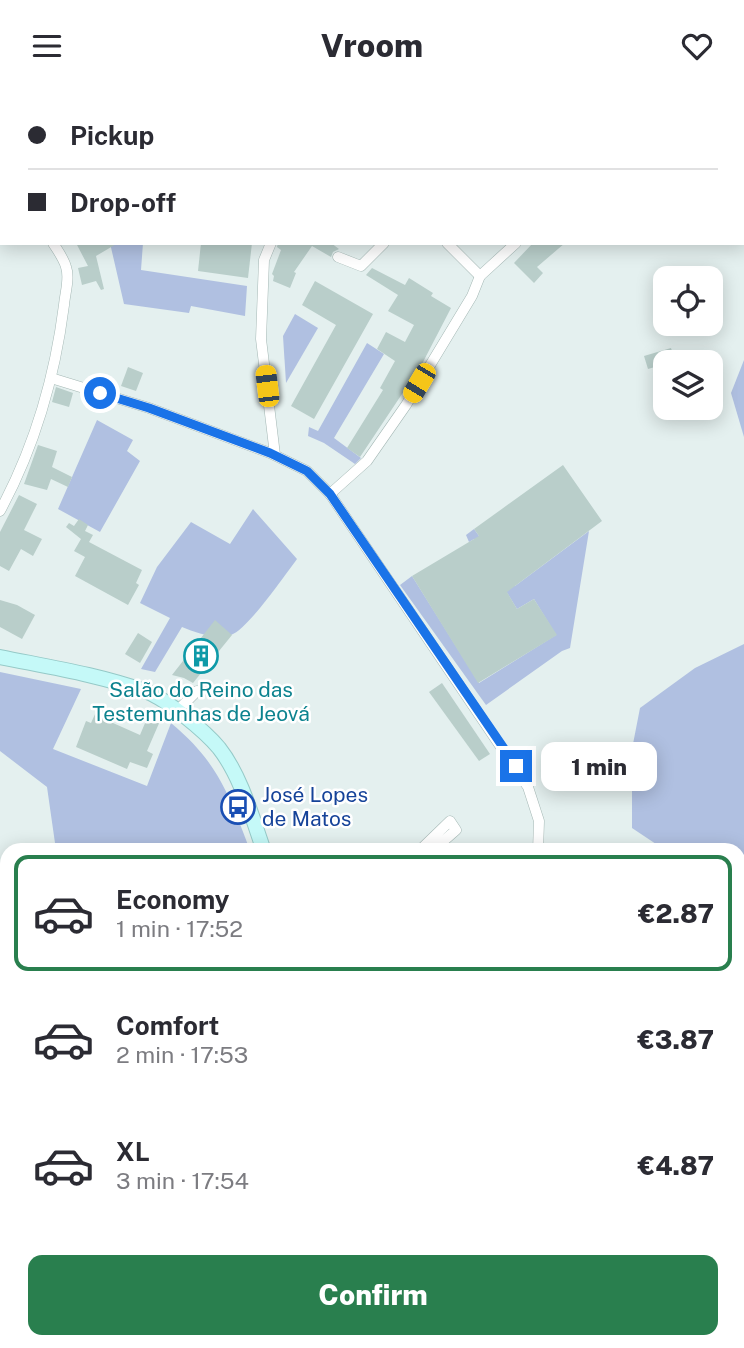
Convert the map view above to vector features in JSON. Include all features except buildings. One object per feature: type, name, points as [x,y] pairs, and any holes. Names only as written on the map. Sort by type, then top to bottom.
[{"type":"street","points":[[0,511],[18,477],[51,378],[67,277],[66,267],[55,245]]},
{"type":"street","points":[[270,245],[264,260],[261,339],[275,455]]},
{"type":"street","points":[[338,257],[361,267],[382,245]]},
{"type":"street","points":[[449,245],[480,276]]},
{"type":"street","points":[[330,494],[367,461],[406,405],[472,296],[480,276],[514,245]]},
{"type":"street","points":[[51,378],[149,408],[275,455],[307,471],[330,494],[528,787],[539,821],[538,843]]},
{"type":"street","points":[[0,657],[69,671],[149,692],[177,711],[219,748],[236,779],[261,843]]},
{"type":"street","points":[[177,711],[197,691]]},
{"type":"street","points":[[427,843],[450,821],[456,830],[441,843]]},
{"type":"shaded area","points":[[110,245],[143,245],[141,270],[247,286],[245,316],[191,306],[189,313],[124,304]]},
{"type":"shaded area","points":[[295,314],[318,328],[286,383],[283,336]]},
{"type":"shaded area","points":[[367,343],[384,354],[334,438],[361,458],[355,464],[324,443],[308,436],[309,427],[318,431]]},
{"type":"shaded area","points":[[744,360],[744,437],[731,393]]},
{"type":"shaded area","points":[[97,420],[133,440],[127,451],[140,461],[100,532],[58,509]]},
{"type":"shaded area","points":[[253,509],[297,559],[266,601],[238,631],[219,637],[182,627],[155,672],[141,669],[170,618],[140,603],[157,567],[191,522],[230,544]]},
{"type":"shaded area","points":[[474,529],[515,586],[589,531],[570,648],[486,705],[400,585],[412,576],[479,683],[556,635],[534,599],[517,609],[474,539],[469,542],[466,535]]},
{"type":"shaded area","points":[[744,644],[744,843],[654,843],[632,828],[632,749],[640,708],[695,668]]},
{"type":"shaded area","points":[[0,672],[81,689],[53,749],[147,786],[171,723],[187,737],[211,766],[228,796],[247,843],[55,843],[47,787],[0,751]]},
{"type":"place","name":"Salão do Reino das Testemunhas de Jeová","points":[[201,656]]},
{"type":"place","name":"José Lopes de Matos","points":[[238,807]]},
{"type":"route","points":[[100,393],[149,408],[270,453],[307,471],[330,494],[516,766]]}]
